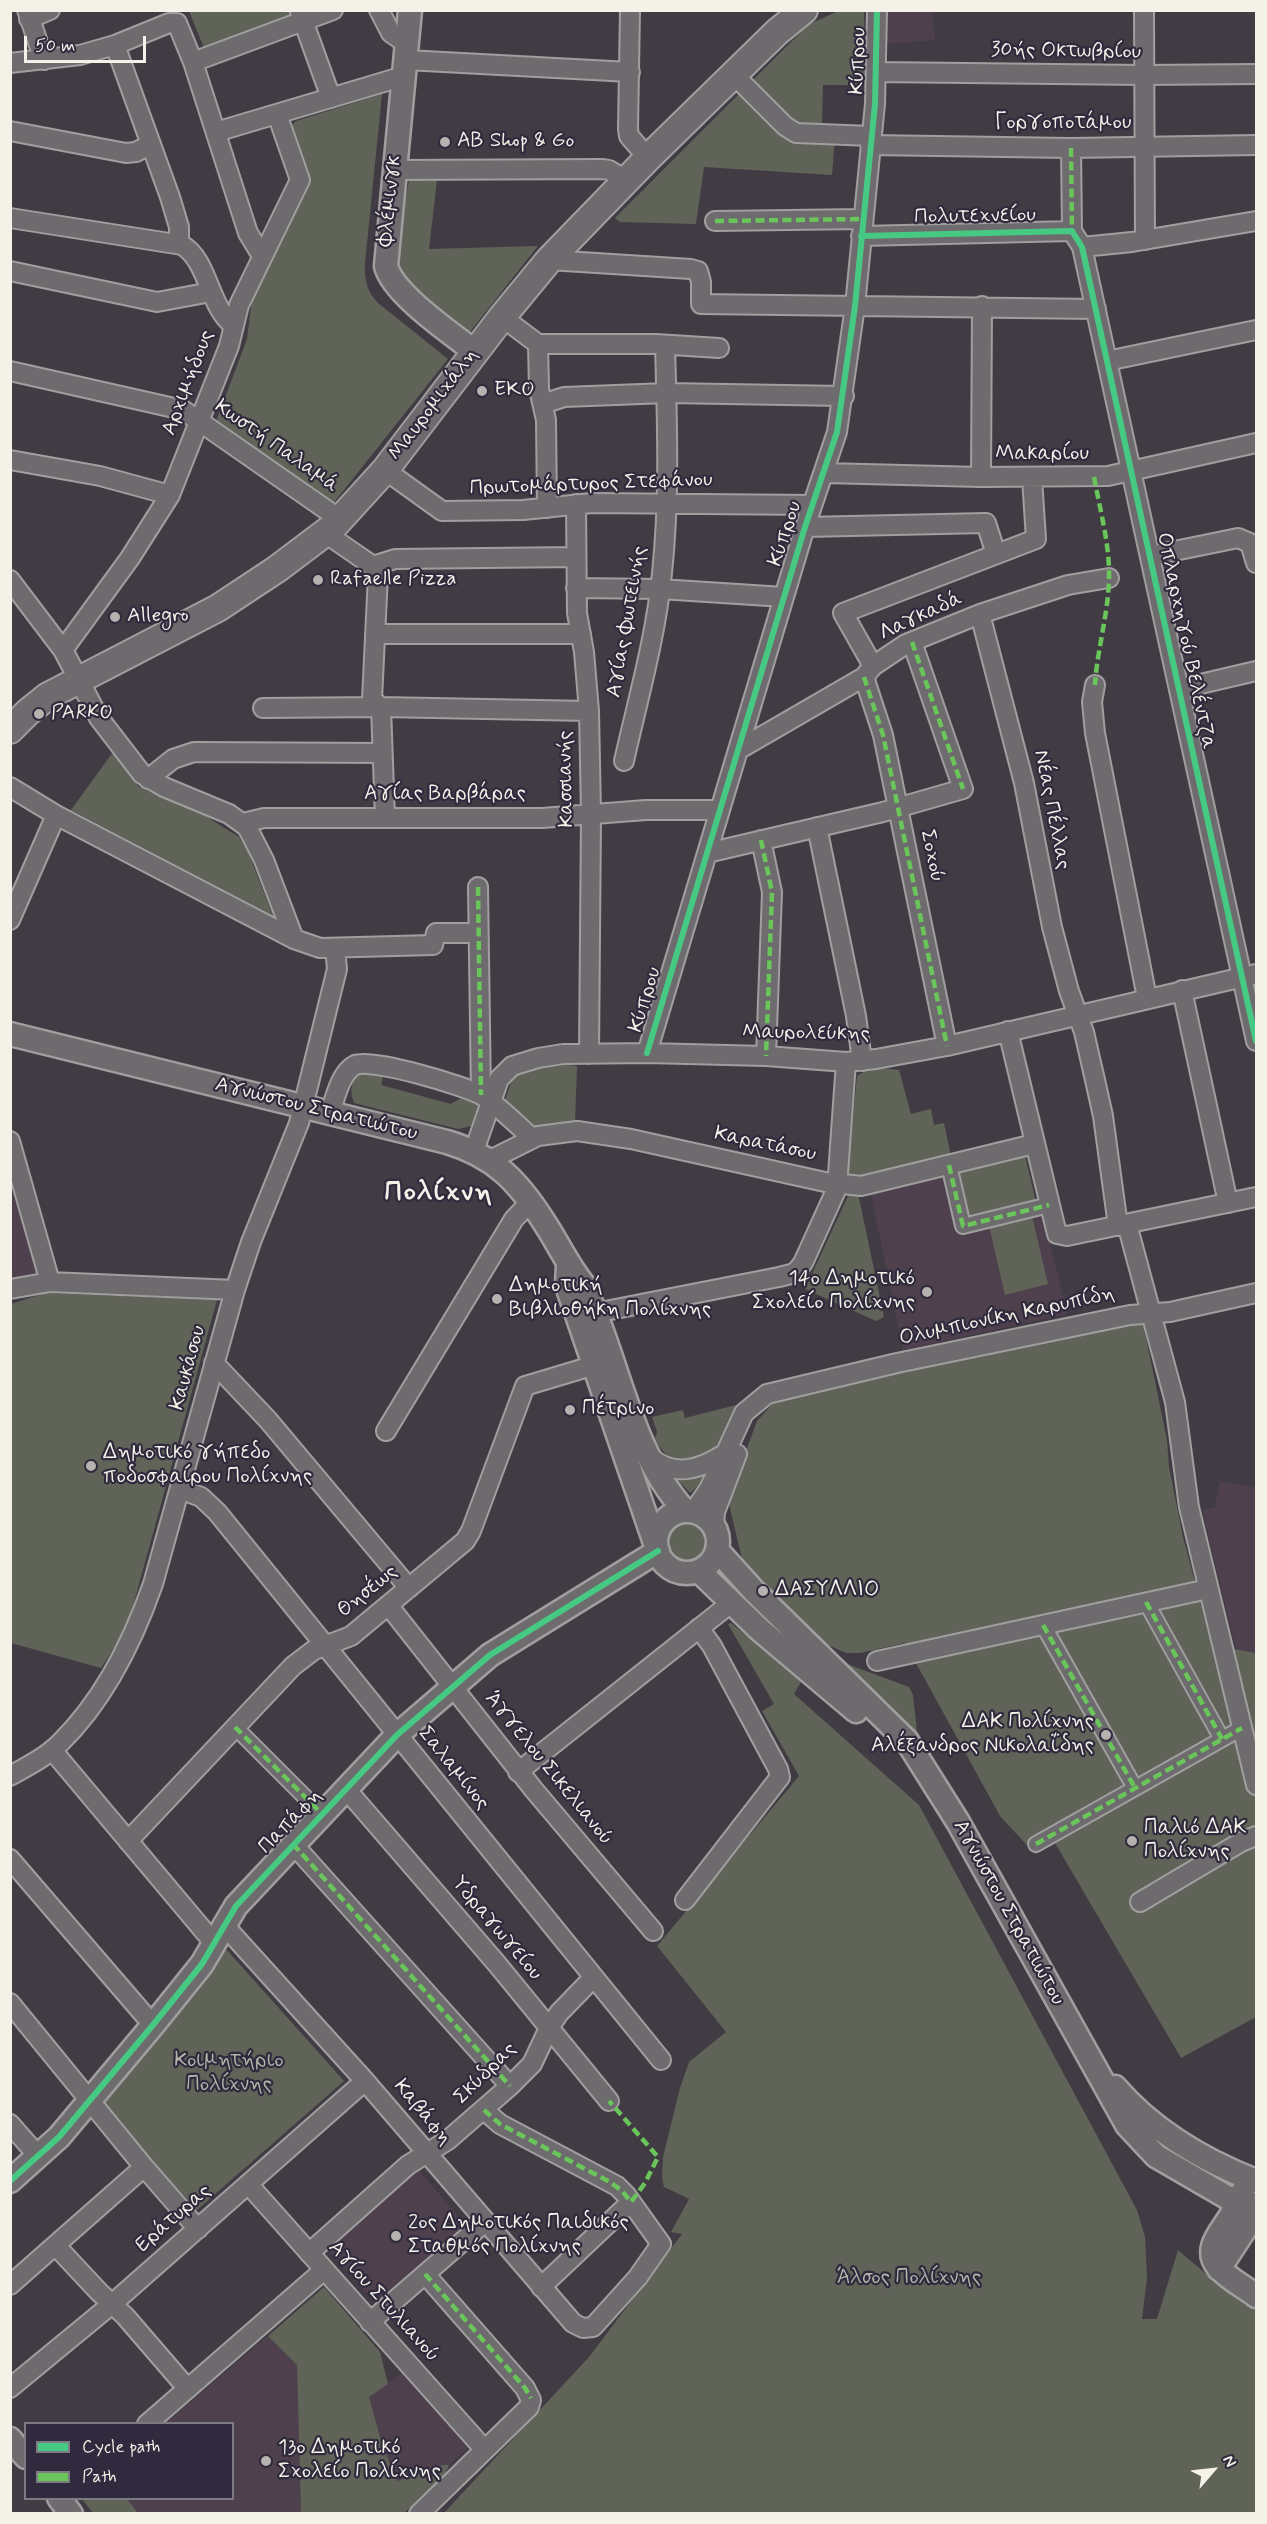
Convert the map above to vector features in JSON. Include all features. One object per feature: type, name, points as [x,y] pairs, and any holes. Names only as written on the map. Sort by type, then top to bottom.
[{"type":"main road","name":"Μαυρομιχάλη","points":[[10,730],[34,706],[78,679],[218,608],[277,570],[333,526],[385,470],[502,316],[549,260],[648,158],[777,32],[804,10]]},
{"type":"street","points":[[44,60],[28,15],[50,10]]},
{"type":"street","points":[[193,62],[302,16],[333,10]]},
{"type":"street","points":[[379,10],[406,60]]},
{"type":"street","name":"Φλέμινγκ","points":[[410,10],[385,252],[389,278],[401,292],[475,352]]},
{"type":"street","points":[[630,10],[629,136],[648,158]]},
{"type":"street","name":"Κύπρου","points":[[647,1053],[783,597],[837,432],[844,396],[855,306],[871,140],[876,72],[877,10]]},
{"type":"street","points":[[1144,10],[1145,240]]},
{"type":"street","points":[[302,16],[331,98]]},
{"type":"street","points":[[10,63],[72,57],[115,45],[169,22],[177,22],[193,62],[248,233],[262,256]]},
{"type":"street","points":[[115,45],[177,219],[179,243]]},
{"type":"street","points":[[216,132],[331,98],[406,60],[630,72]]},
{"type":"street","name":"30ής Οκτωβρίου","points":[[876,72],[1257,74]]},
{"type":"street","name":"Γοργοποτάμου","points":[[734,75],[785,126],[796,133],[871,140],[1071,148],[1257,145]]},
{"type":"street","name":"Αρχιμήδους","points":[[63,650],[130,558],[170,495],[230,346],[239,305],[300,180],[277,114]]},
{"type":"street","points":[[10,130],[126,153],[136,152],[151,144]]},
{"type":"street","points":[[1071,148],[1072,231],[1082,247],[1145,240],[1257,221]]},
{"type":"street","points":[[394,170],[603,169],[626,180]]},
{"type":"street","points":[[10,218],[179,243],[192,253],[222,315],[234,326]]},
{"type":"street","name":"Πολυτεχνείου","points":[[716,221],[862,227],[1072,231]]},
{"type":"street","name":"Οπλαρχηγού Βελέντζα","points":[[1082,247],[1179,689],[1249,975],[1257,1041]]},
{"type":"street","points":[[549,260],[698,271],[701,278],[701,304],[1096,309]]},
{"type":"street","points":[[10,271],[157,302],[211,292]]},
{"type":"street","points":[[981,477],[982,306]]},
{"type":"street","points":[[502,316],[538,344],[665,345],[719,348]]},
{"type":"street","points":[[1107,361],[1257,330]]},
{"type":"street","points":[[538,344],[538,389],[546,420],[547,508]]},
{"type":"street","name":"Αγίας Φωτεινής","points":[[624,761],[660,590],[666,502],[665,345]]},
{"type":"street","name":"Κωστή Παλαμά","points":[[10,371],[176,408],[200,420],[333,526],[373,566]]},
{"type":"street","points":[[543,404],[564,397],[667,393],[844,396]]},
{"type":"street","name":"Μακαρίου","points":[[825,473],[1032,478],[1101,477],[1257,443]]},
{"type":"street","points":[[10,460],[100,476],[170,495]]},
{"type":"street","name":"Πρωτομάρτυρος Στεφάνου","points":[[385,470],[442,511],[666,502],[812,505]]},
{"type":"street","points":[[805,527],[986,523],[996,554],[1036,539],[1032,478]]},
{"type":"street","name":"Κασσιανής","points":[[576,504],[577,613],[589,711],[591,815],[589,1054]]},
{"type":"street","points":[[1150,556],[1238,538],[1250,543],[1257,563]]},
{"type":"street","name":"Σοχού","points":[[947,1046],[868,672],[843,613],[996,554]]},
{"type":"street","points":[[381,707],[372,700],[378,575],[373,566],[394,560],[576,557]]},
{"type":"street","name":"Λαγκαδά","points":[[738,750],[868,672],[912,642],[980,614],[1068,585],[1109,578]]},
{"type":"street","points":[[10,580],[63,650],[99,718],[148,779],[229,814],[243,823],[253,836],[264,860],[294,939]]},
{"type":"street","points":[[576,588],[783,597]]},
{"type":"street","name":"Νέας Πέλλας","points":[[980,614],[1019,763],[1052,927],[1068,992],[1084,1032],[1103,1116],[1123,1225],[1178,1413],[1186,1492],[1257,1785]]},
{"type":"street","points":[[375,634],[581,634]]},
{"type":"street","points":[[707,853],[898,808],[963,789],[912,642]]},
{"type":"street","points":[[1179,689],[1257,671]]},
{"type":"street","points":[[1095,686],[1092,702],[1095,733],[1147,998]]},
{"type":"street","points":[[381,707],[385,818]]},
{"type":"street","points":[[263,708],[381,707],[589,711]]},
{"type":"street","points":[[148,779],[173,759],[194,752],[382,753]]},
{"type":"street","points":[[10,787],[56,815],[310,946],[335,948],[433,945],[436,933],[478,933]]},
{"type":"street","name":"Αγίας Βαρβάρας","points":[[243,823],[264,818],[542,818],[646,810],[720,810]]},
{"type":"street","points":[[10,920],[56,815]]},
{"type":"street","points":[[595,1312],[795,1273],[808,1254],[838,1184],[854,1061],[856,1016],[817,827]]},
{"type":"street","points":[[762,840],[772,892],[766,1056]]},
{"type":"street","points":[[478,887],[486,1098]]},
{"type":"street","name":"Καυκάσου","points":[[10,1776],[52,1750],[94,1702],[129,1642],[153,1584],[234,1290],[304,1107],[337,969],[335,948]]},
{"type":"street","name":"Μαυρολεύκης","points":[[482,1155],[486,1098],[499,1079],[515,1065],[538,1058],[647,1053],[854,1061],[947,1046],[1249,975]]},
{"type":"street","points":[[1182,990],[1228,1203]]},
{"type":"street","points":[[1008,1031],[1057,1234],[1066,1236],[1257,1197]]},
{"type":"street","name":"Αγνώστου Στρατιώτου","points":[[10,1034],[330,1113],[482,1155],[513,1181],[530,1202],[545,1223],[568,1265],[583,1284],[645,1451],[662,1483],[689,1512],[705,1517],[714,1526]]},
{"type":"street","points":[[330,1113],[344,1077],[353,1066],[377,1064],[447,1083],[486,1098],[532,1138]]},
{"type":"street","name":"Καρατάσου","points":[[482,1155],[532,1138],[569,1131],[603,1133],[838,1184],[861,1186],[1034,1144]]},
{"type":"street","points":[[10,1141],[50,1282]]},
{"type":"street","points":[[949,1165],[963,1226],[1049,1205]]},
{"type":"street","points":[[386,1431],[514,1219],[530,1202]]},
{"type":"street","name":"Αγνώστου Στρατιώτου","points":[[568,1265],[567,1286],[663,1561],[673,1569],[686,1573],[699,1571],[760,1630],[924,1772]]},
{"type":"street","points":[[10,1289],[50,1282],[234,1290]]},
{"type":"street","name":"Ολυμπιονίκη Καρυπίδη","points":[[689,1512],[709,1489],[744,1413],[767,1394],[897,1363],[1150,1312],[1170,1312],[1257,1293]]},
{"type":"street","points":[[214,1363],[268,1419],[409,1588]]},
{"type":"street","name":"Θησέως","points":[[128,1840],[288,1670],[311,1652],[351,1636],[468,1537],[525,1386],[595,1365]]},
{"type":"street","points":[[699,1571],[710,1564],[717,1550],[715,1512],[747,1422],[767,1394]]},
{"type":"street","points":[[645,1451],[660,1464],[680,1471],[697,1468],[724,1454]]},
{"type":"street","name":"Σαλαμίνος","points":[[180,1489],[201,1497],[217,1512],[661,2060]]},
{"type":"street","points":[[658,1550],[657,1535],[663,1523],[673,1515],[689,1512]]},
{"type":"street","name":"Παπάφη","points":[[10,2181],[39,2157],[90,2101],[153,2025],[202,1964],[236,1906],[397,1735],[452,1686],[500,1648],[658,1550]]},
{"type":"street","name":"Αγνώστου Στρατιώτου","points":[[717,1550],[754,1591],[907,1741],[924,1772],[958,1822],[1127,2125],[1156,2156],[1251,2207]]},
{"type":"street","points":[[877,1661],[1208,1589]]},
{"type":"street","points":[[1146,1602],[1222,1739]]},
{"type":"street","points":[[518,1772],[731,1603]]},
{"type":"street","name":"Άγγελου Σικελιανού","points":[[388,1605],[518,1772],[653,1931]]},
{"type":"street","points":[[1043,1625],[1135,1788]]},
{"type":"street","points":[[685,1900],[780,1777],[780,1773],[712,1646],[699,1628]]},
{"type":"street","points":[[235,1727],[322,1814]]},
{"type":"street","points":[[1036,1844],[1242,1728]]},
{"type":"street","name":"Καβάφη","points":[[52,1750],[128,1840],[365,2081],[573,2323],[586,2328],[593,2327],[600,2322],[638,2277],[661,2244],[631,2202]]},
{"type":"street","name":"Υδραγωγείου","points":[[346,1789],[497,1964],[609,2101]]},
{"type":"street","points":[[1140,1902],[1241,1842],[1257,1836]]},
{"type":"street","points":[[293,1844],[510,2086]]},
{"type":"street","points":[[10,1859],[153,2025]]},
{"type":"street","name":"Σκύδρας","points":[[309,2253],[408,2165],[448,2140],[510,2086],[532,2064],[549,2028],[563,2008],[593,1978]]},
{"type":"street","points":[[14,2016],[90,2101],[198,2229]]},
{"type":"street","name":"Αγνώστου Στρατιώτου","points":[[1088,2057],[1129,2103],[1169,2137],[1191,2151],[1252,2180]]},
{"type":"street","name":"Εράτυρας","points":[[10,2388],[112,2304],[365,2081]]},
{"type":"street","points":[[484,2110],[500,2124],[610,2182],[631,2202],[541,2287]]},
{"type":"street","points":[[10,2124],[39,2157]]},
{"type":"street","points":[[10,2285],[144,2167]]},
{"type":"street","points":[[1252,2180],[1251,2207],[1238,2241],[1220,2269],[1257,2296]]},
{"type":"street","name":"Αγίου Στυλιανού","points":[[248,2184],[484,2450]]},
{"type":"street","points":[[370,2322],[485,2222]]},
{"type":"street","points":[[56,2246],[112,2304],[187,2388]]},
{"type":"street","points":[[149,2422],[324,2270]]},
{"type":"street","points":[[419,2514],[529,2407],[531,2398],[525,2388],[425,2274]]},
{"type":"street","points":[[10,2439],[24,2455]]},
{"type":"shaded area","points":[[881,11],[932,11],[935,40],[884,44]]},
{"type":"shaded area","points":[[947,1175],[1043,1212],[1067,1314],[903,1350],[871,1194]]},
{"type":"shaded area","points":[[10,1181],[36,1273],[11,1279],[10,1279]]},
{"type":"shaded area","points":[[1220,1481],[1256,1488],[1256,1653],[1236,1649],[1202,1510],[1215,1507]]},
{"type":"shaded area","name":"2ος Δημοτικός Παιδικός Σταθμός Πολίχνης","points":[[416,2167],[467,2226],[379,2307],[324,2245]]},
{"type":"shaded area","name":"13ο Δημοτικό Σχολείο Πολίχνης","points":[[268,2336],[297,2365],[301,2513],[138,2513],[128,2500],[234,2500],[234,2422],[167,2422]]},
{"type":"shaded area","points":[[402,2373],[468,2448],[449,2465],[397,2481],[382,2444],[369,2397]]},
{"type":"green space","points":[[189,11],[292,11],[295,20],[206,53]]},
{"type":"green space","points":[[838,11],[864,11],[865,85],[823,85],[822,124],[836,124],[832,175],[704,167],[696,224],[620,222],[615,218],[808,25]]},
{"type":"green space","points":[[382,94],[365,263],[367,285],[378,303],[448,359],[332,505],[215,424],[247,339],[252,298],[307,181],[289,128],[296,121]]},
{"type":"green space","points":[[437,180],[429,249],[538,246],[469,333],[418,295],[402,277],[398,268],[399,239],[409,181]]},
{"type":"green space","points":[[113,752],[139,787],[200,810],[239,837],[249,854],[273,916],[71,810]]},
{"type":"green space","points":[[554,1063],[577,1066],[575,1123],[530,1129],[503,1106],[514,1074]]},
{"type":"green space","points":[[881,1068],[899,1070],[911,1114],[931,1109],[934,1125],[944,1123],[951,1156],[852,1180],[848,1172],[857,1076],[867,1070]]},
{"type":"green space","points":[[363,1071],[384,1072],[381,1085],[451,1104],[461,1098],[477,1105],[479,1110],[472,1126],[458,1129],[354,1103],[352,1085]]},
{"type":"green space","points":[[1025,1155],[1036,1203],[966,1221],[956,1178],[962,1170]]},
{"type":"green space","points":[[858,1193],[884,1317],[876,1321],[805,1289],[849,1194]]},
{"type":"green space","points":[[1032,1216],[1048,1284],[1005,1295],[989,1226]]},
{"type":"green space","name":"Δημοτικό γήπεδο ποδοσφαίρου Πολίχνης","points":[[45,1293],[217,1300],[127,1628],[101,1668],[11,1643],[11,1304]]},
{"type":"green space","name":"ΔΑΚ Πολίχνης Αλέξανδρος Νικολαΐδης","points":[[1142,1318],[1167,1440],[1169,1467],[1183,1537],[1212,1645],[1256,1653],[1256,2017],[1181,2058],[1055,1843],[1035,1854],[1000,1816],[905,1643],[860,1653],[846,1653],[817,1640],[743,1563],[729,1504],[757,1421],[774,1402],[815,1388]]},
{"type":"green space","points":[[736,1405],[721,1438],[704,1458],[696,1461],[673,1459],[662,1450],[655,1438],[657,1432],[652,1417],[683,1410],[685,1418]]},
{"type":"green space","points":[[704,1474],[699,1485],[690,1493],[675,1477],[689,1478]]},
{"type":"green space","points":[[688,1518],[705,1525],[712,1542],[705,1559],[688,1566],[671,1559],[664,1542],[671,1525]]},
{"type":"green space","name":"Άλσος Πολίχνης","points":[[731,1623],[802,1680],[794,1694],[919,1805],[1137,2210],[1145,2237],[1147,2278],[1142,2319],[1157,2319],[1178,2250],[1211,2278],[1256,2308],[1256,2513],[443,2514],[589,2357],[682,2234],[671,2232],[689,2199],[664,2187],[663,2157],[680,2088],[689,2062],[726,2032],[657,1946],[799,1776],[762,1711],[774,1704],[728,1624]]},
{"type":"green space","points":[[847,1664],[909,1687],[913,1695],[918,1741]]},
{"type":"green space","name":"Κοιμητήριο Πολίχνης","points":[[226,1949],[344,2081],[197,2210],[99,2103],[145,2054]]},
{"type":"green space","points":[[324,2287],[380,2352],[388,2384],[369,2397],[382,2444],[397,2481],[449,2465],[445,2475],[404,2513],[301,2513],[297,2365],[268,2336]]},
{"type":"green space","points":[[83,2500],[128,2500],[138,2513],[93,2513]]},
{"type":"marked path","points":[[1071,148],[1072,231]]},
{"type":"marked path","points":[[715,221],[862,219]]},
{"type":"marked path","points":[[1094,477],[1109,566],[1107,606],[1095,685]]},
{"type":"marked path","points":[[912,642],[963,789]]},
{"type":"marked path","points":[[864,677],[883,735],[947,1046]]},
{"type":"marked path","points":[[761,840],[772,892],[766,1056]]},
{"type":"marked path","points":[[478,887],[481,1095]]},
{"type":"marked path","points":[[949,1165],[963,1226],[1049,1205]]},
{"type":"marked path","points":[[1146,1602],[1222,1739]]},
{"type":"marked path","points":[[1043,1625],[1135,1788]]},
{"type":"marked path","points":[[235,1727],[322,1814]]},
{"type":"marked path","points":[[1036,1844],[1242,1728]]},
{"type":"marked path","points":[[293,1844],[510,2086]]},
{"type":"marked path","points":[[484,2110],[500,2124],[610,2182],[631,2202],[645,2183],[658,2157],[609,2101]]},
{"type":"marked path","points":[[425,2274],[525,2388],[531,2398]]},
{"type":"cycle path","points":[[647,1053],[805,527],[837,432],[855,306],[875,104],[877,10]]},
{"type":"cycle path","points":[[861,236],[1072,231],[1082,247],[1256,1041]]},
{"type":"cycle path","points":[[10,2181],[59,2137],[153,2025],[202,1964],[236,1906],[397,1735],[490,1655],[658,1551]]},
{"type":"place","name":"ΑΒ Shop & Go","points":[[445,142]]},
{"type":"place","name":"EKO","points":[[482,391]]},
{"type":"place","name":"Rafaelle Pizza","points":[[318,580]]},
{"type":"place","name":"Allegro","points":[[115,617]]},
{"type":"place","name":"PARKO","points":[[39,714]]},
{"type":"place","name":"14ο Δημοτικό Σχολείο Πολίχνης","points":[[927,1292]]},
{"type":"place","name":"Δημοτική Βιβλιοθήκη Πολίχνης","points":[[497,1299]]},
{"type":"place","name":"Πέτρινο","points":[[570,1410]]},
{"type":"place","name":"Δημοτικό γήπεδο ποδοσφαίρου Πολίχνης","points":[[91,1466]]},
{"type":"place","name":"ΔΑΣΥΛΛΙΟ","points":[[763,1591]]},
{"type":"place","name":"ΔΑΚ Πολίχνης Αλέξανδρος Νικολαΐδης","points":[[1106,1735]]},
{"type":"place","name":"Παλιό ΔΑΚ Πολίχνης","points":[[1132,1841]]},
{"type":"place","name":"2ος Δημοτικός Παιδικός Σταθμός Πολίχνης","points":[[396,2236]]},
{"type":"place","name":"13ο Δημοτικό Σχολείο Πολίχνης","points":[[266,2461]]},
{"type":"district","name":"Πολίχνη","points":[[439,1194]]}]
